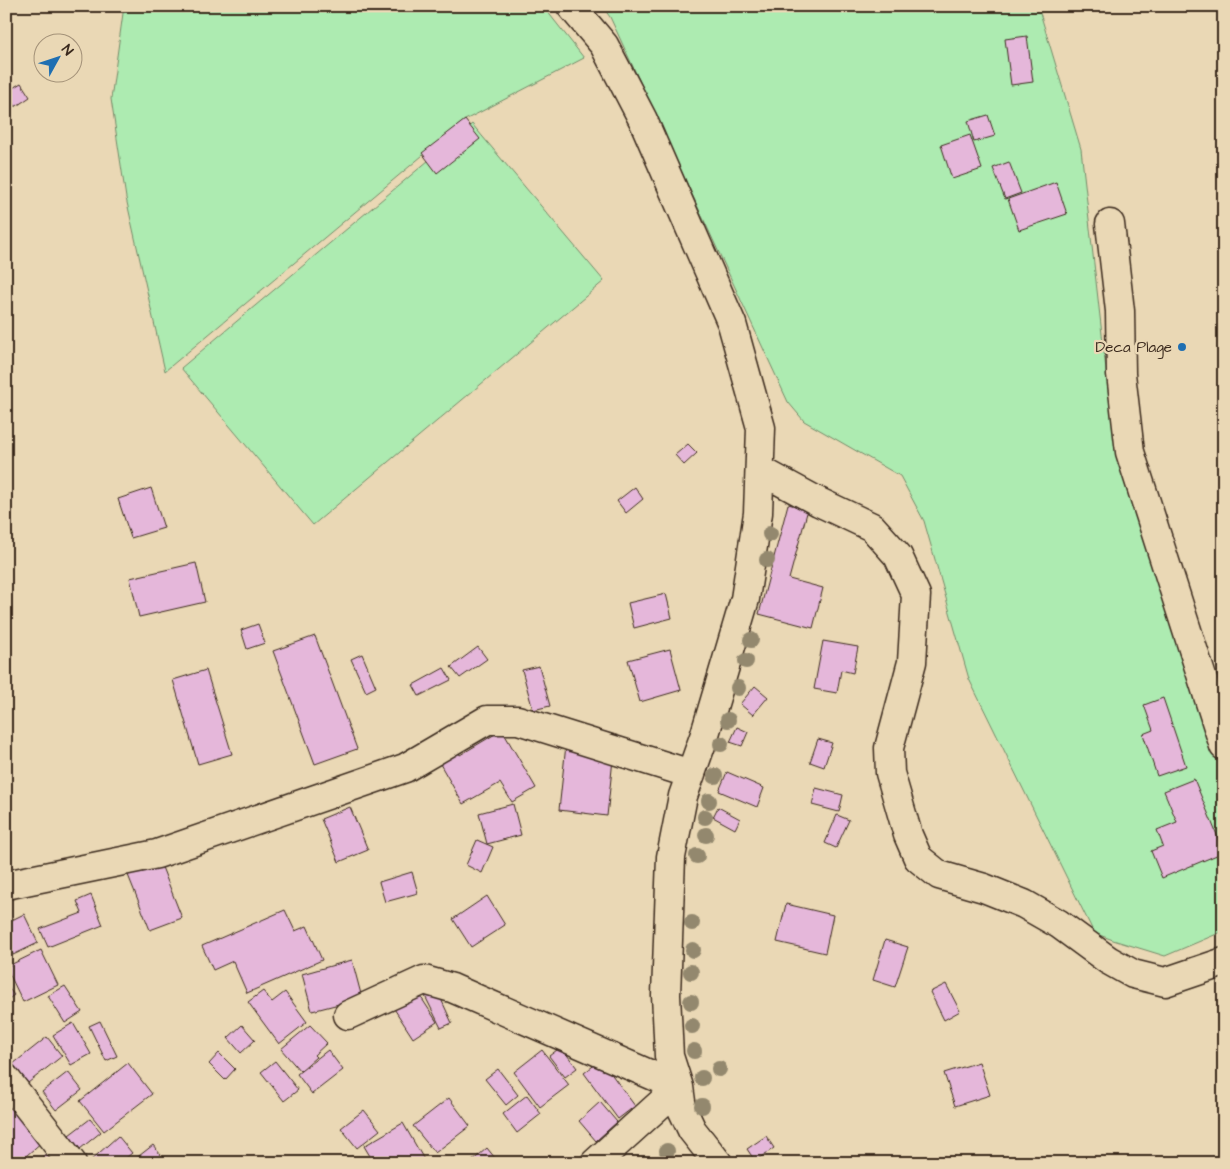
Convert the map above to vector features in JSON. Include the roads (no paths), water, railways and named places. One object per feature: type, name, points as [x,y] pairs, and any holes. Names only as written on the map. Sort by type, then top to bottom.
[{"type":"street","points":[[571,6],[604,45],[643,120],[732,324],[762,428],[758,513],[745,599],[705,734],[683,796],[671,857],[666,995],[670,1056],[679,1087],[682,1109],[692,1130],[718,1163]]},
{"type":"street","points":[[1110,224],[1120,311],[1121,374],[1130,452],[1224,746]]},
{"type":"street","points":[[760,470],[819,502],[872,526],[898,556],[916,595],[912,662],[888,748],[890,773],[908,835],[918,858],[939,874],[984,888],[1024,904],[1059,924],[1108,960],[1133,974],[1166,982],[1224,962]]},
{"type":"street","points":[[6,884],[166,851],[405,768],[486,720],[518,720],[691,774]]},
{"type":"street","points":[[348,1015],[424,980],[452,988],[679,1087]]},
{"type":"street","points":[[6,1079],[72,1163]]},
{"type":"street","points":[[595,1163],[679,1087]]},
{"type":"place","name":"Deca Plage","points":[[1182,347]]}]
